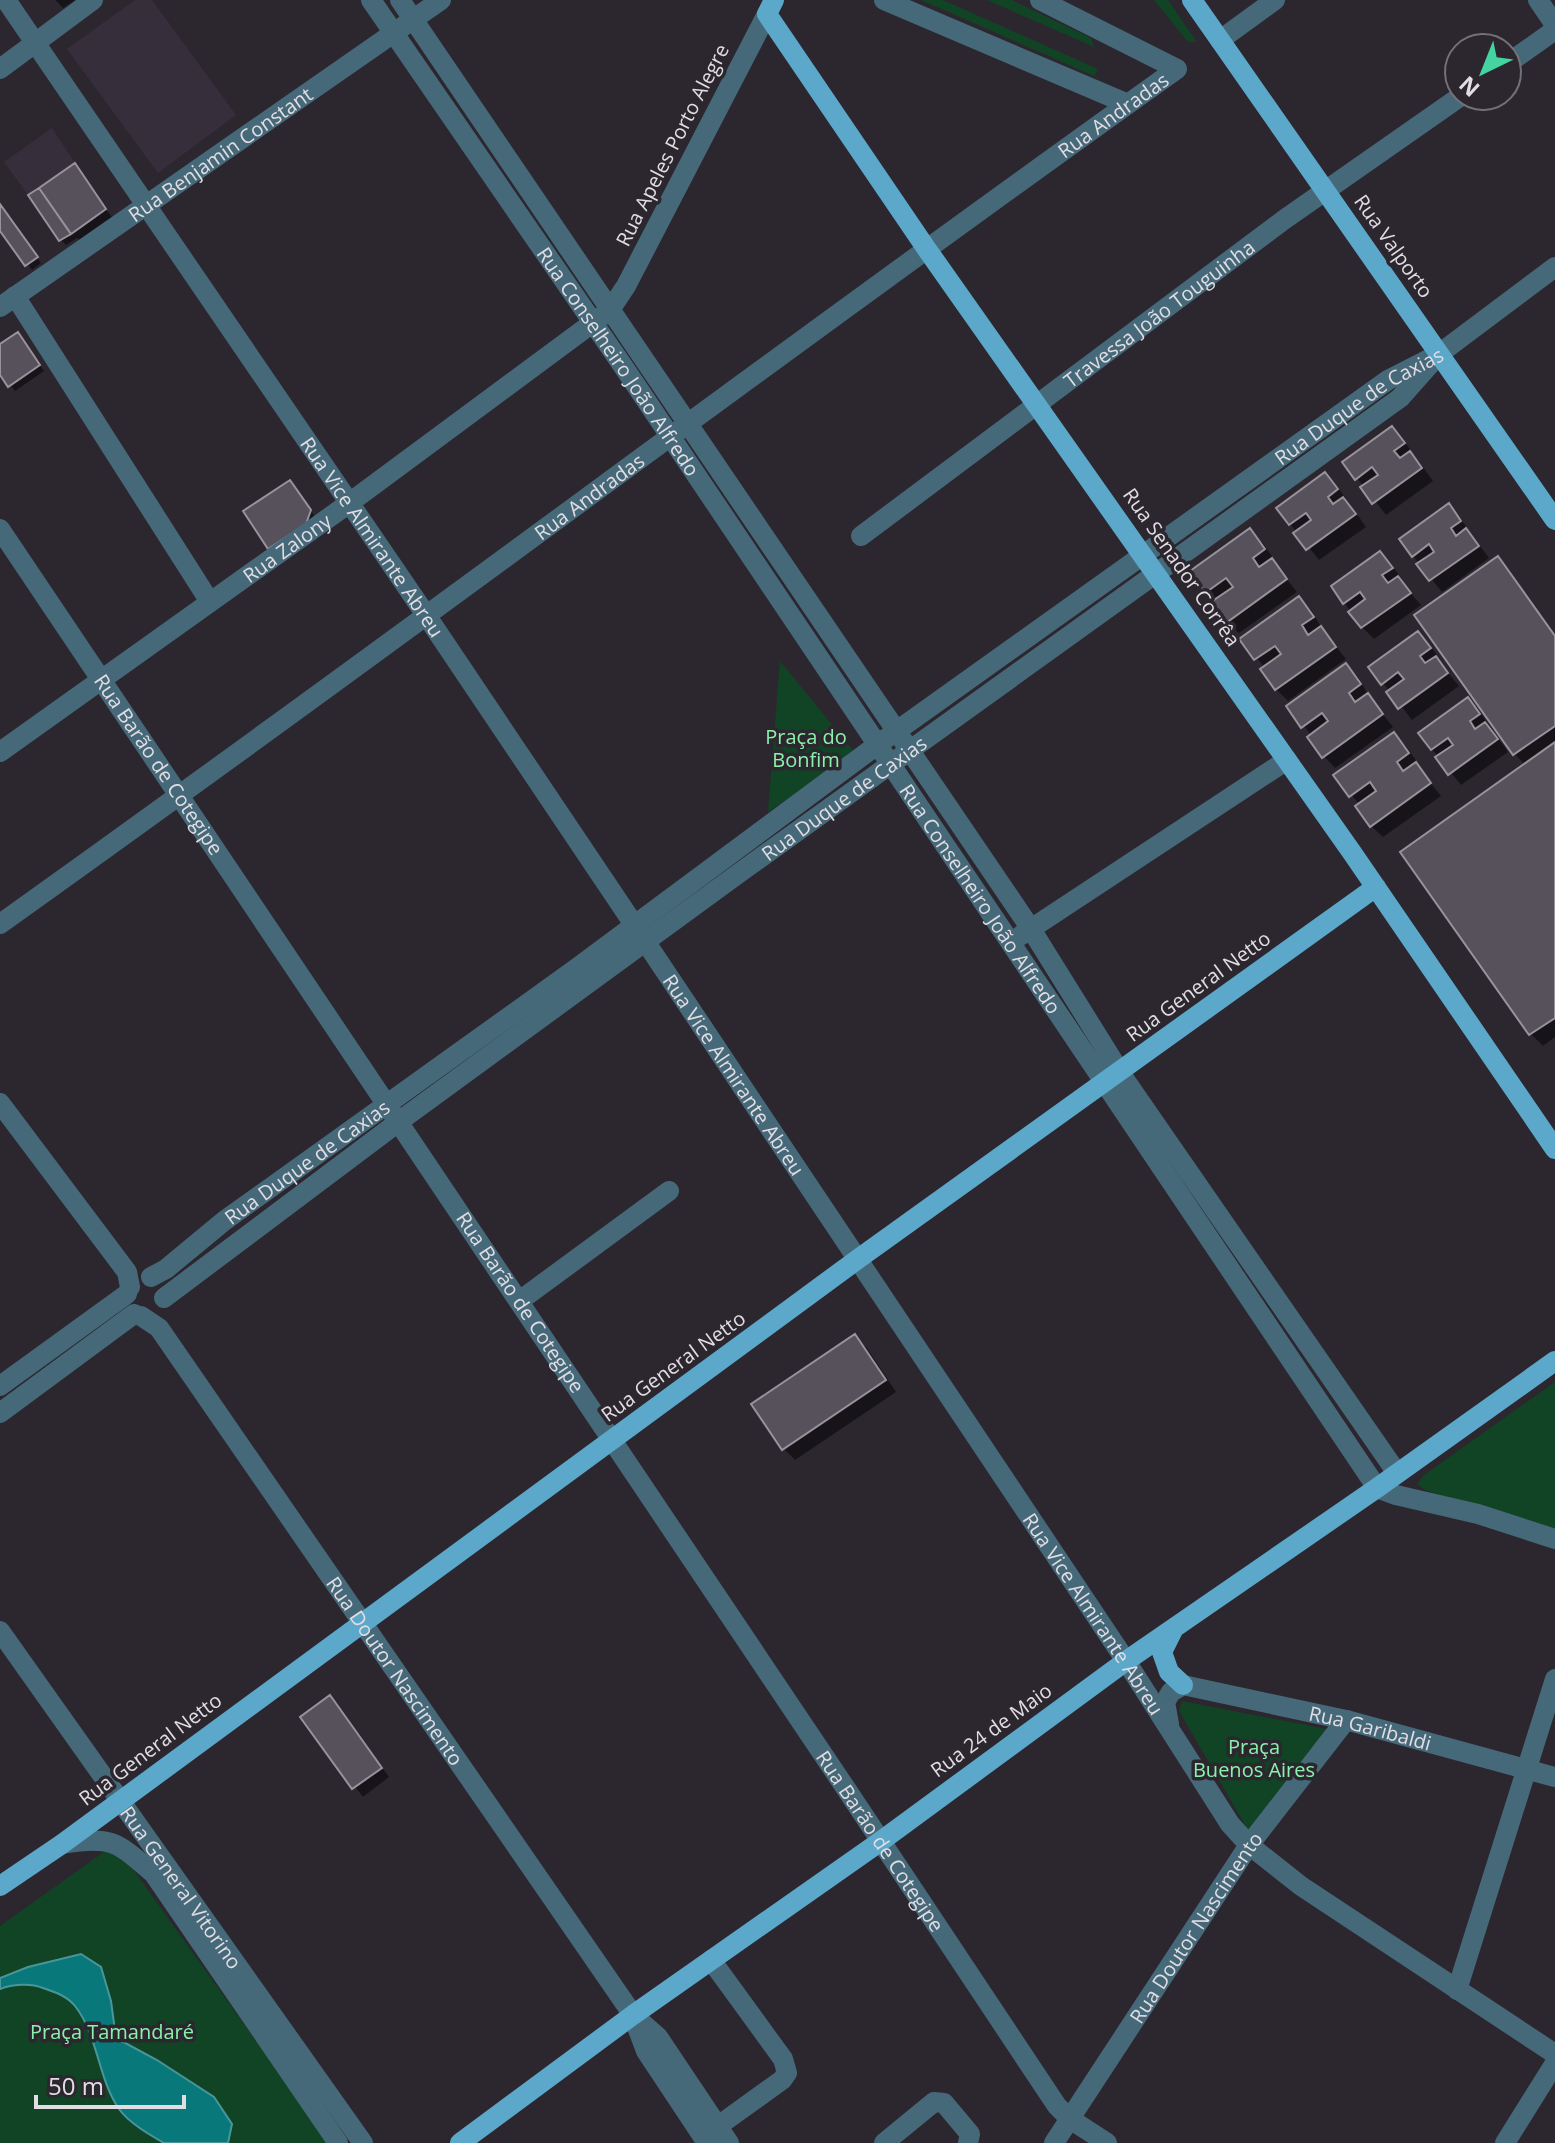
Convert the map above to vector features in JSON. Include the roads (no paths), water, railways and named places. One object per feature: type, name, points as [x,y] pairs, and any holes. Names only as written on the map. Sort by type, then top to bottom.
[{"type":"main road","name":"Rua Valporto","points":[[1192,0],[1553,515]]},
{"type":"main road","name":"Rua Senador Corrêa","points":[[771,7],[926,248],[1376,887],[1555,1149]]},
{"type":"main road","name":"Rua General Netto","points":[[0,1886],[62,1844],[858,1259],[1376,887]]},
{"type":"main road","name":"Rua 24 de Maio","points":[[460,2143],[1126,1661],[1555,1361]]},
{"type":"main road","points":[[1174,1628],[1162,1652],[1169,1672],[1183,1685]]},
{"type":"street","name":"Rua Vice Almirante Abreu","points":[[6,0],[645,941],[1126,1661],[1230,1824],[1249,1845],[1301,1886],[1555,2054]]},
{"type":"street","points":[[0,69],[93,0]]},
{"type":"street","name":"Rua Conselheiro João Alfredo","points":[[371,0],[593,324],[634,364],[687,424],[1031,929],[1071,993],[1112,1077],[1194,1216],[1377,1488]]},
{"type":"street","name":"Rua Conselheiro João Alfredo","points":[[400,0],[610,310],[669,436],[877,745],[1053,1004],[1212,1204],[1397,1473]]},
{"type":"street","name":"Rua Benjamin Constant","points":[[8,302],[441,0]]},
{"type":"street","points":[[884,0],[1128,104]]},
{"type":"street","name":"Rua Andradas","points":[[0,924],[182,795],[926,248],[1177,69],[1040,0]]},
{"type":"street","points":[[1220,40],[1275,0]]},
{"type":"street","points":[[1523,52],[1555,28],[1538,0]]},
{"type":"street","name":"Rua Apeles Porto Alegre","points":[[610,310],[771,7]]},
{"type":"street","points":[[447,108],[465,95]]},
{"type":"street","name":"Travessa João Touguinha","points":[[861,536],[1326,190],[1443,109]]},
{"type":"street","points":[[526,227],[545,213]]},
{"type":"street","points":[[1439,354],[1555,267]]},
{"type":"street","points":[[8,302],[210,602]]},
{"type":"street","name":"Rua Zalony","points":[[0,752],[348,504],[610,310]]},
{"type":"street","name":"Rua Duque de Caxias","points":[[583,975],[633,924],[877,745],[1388,380],[1439,354]]},
{"type":"street","name":"Rua Duque de Caxias","points":[[0,1413],[14,1384],[65,1351],[224,1221],[312,1158],[395,1111],[583,975],[645,941],[910,752],[1400,398],[1439,354]]},
{"type":"street","points":[[731,527],[748,515]]},
{"type":"street","name":"Rua Barão de Cotegipe","points":[[0,529],[522,1299],[612,1440],[1057,2106],[1070,2119],[1107,2143]]},
{"type":"street","points":[[776,595],[794,582]]},
{"type":"street","points":[[1026,638],[1038,659]]},
{"type":"street","points":[[979,672],[992,692]]},
{"type":"street","points":[[1011,941],[1287,760]]},
{"type":"street","points":[[947,847],[966,835]]},
{"type":"street","points":[[730,852],[742,871]]},
{"type":"street","points":[[1053,1004],[1071,993]]},
{"type":"street","name":"Rua Doutor Nascimento","points":[[0,1103],[136,1291],[633,2015],[658,2037],[712,2134],[729,2143]]},
{"type":"street","name":"Rua Duque de Caxias","points":[[136,1291],[156,1311],[238,1241],[325,1176],[395,1111]]},
{"type":"street","points":[[312,1158],[325,1176]]},
{"type":"street","points":[[522,1299],[669,1191]]},
{"type":"street","points":[[1194,1216],[1212,1204]]},
{"type":"street","points":[[224,1221],[238,1241]]},
{"type":"street","points":[[1235,1279],[1254,1265]]},
{"type":"street","points":[[136,1291],[163,1284],[159,1328]]},
{"type":"street","points":[[1377,1488],[1478,1514],[1555,1539]]},
{"type":"street","name":"Rua General Vitorino","points":[[0,1631],[363,2143]]},
{"type":"street","points":[[1457,1990],[1555,1679]]},
{"type":"street","points":[[1171,1731],[1164,1710],[1165,1702],[1171,1692],[1183,1685]]},
{"type":"street","name":"Rua Garibaldi","points":[[1183,1685],[1346,1720],[1555,1777]]},
{"type":"street","name":"Rua Doutor Nascimento","points":[[1054,2143],[1249,1845],[1346,1720]]},
{"type":"street","name":"Rua General Vitorino","points":[[62,1844],[103,1839],[119,1845],[154,1874],[338,2143]]},
{"type":"street","points":[[711,1960],[783,2059],[787,2073],[712,2134]]},
{"type":"street","points":[[1505,2143],[1555,2063]]},
{"type":"street","points":[[884,2143],[939,2101],[970,2134],[968,2143]]},
{"type":"water","points":[[81,1954],[101,1967],[111,2001],[116,2038],[214,2097],[232,2124],[228,2143],[164,2143],[140,2128],[123,2114],[112,2097],[89,2030],[72,2003],[65,1997],[33,1985],[0,1989],[0,1978],[28,1967]]},
{"type":"park label","name":"Praça do Bonfim","points":[[806,748]]},
{"type":"park label","name":"Praça Buenos Aires","points":[[1254,1758]]},
{"type":"park label","name":"Praça Tamandaré","points":[[112,2031]]}]
